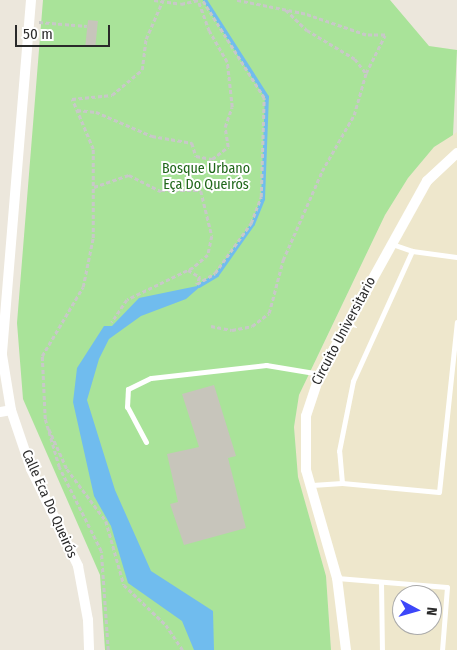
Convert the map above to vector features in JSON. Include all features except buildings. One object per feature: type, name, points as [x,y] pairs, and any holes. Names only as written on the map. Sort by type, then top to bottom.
[{"type":"street","name":"Calle Eca Do Queirós","points":[[31,0],[2,355],[11,410],[31,469],[78,566],[84,592],[89,650]]},
{"type":"street","name":"Circuito Universitario","points":[[346,650],[337,578],[312,485],[303,442],[309,402],[320,374],[427,181],[457,153]]},
{"type":"street","points":[[0,412],[11,410]]},
{"type":"lane","points":[[391,244],[412,251],[457,256]]},
{"type":"lane","points":[[342,483],[339,452],[353,381],[412,251]]},
{"type":"lane","points":[[312,485],[342,483],[439,492],[457,322]]},
{"type":"lane","points":[[146,442],[127,407],[128,389],[151,378],[266,365],[320,374]]},
{"type":"lane","points":[[337,578],[447,588],[442,650]]},
{"type":"lane","points":[[381,582],[382,650]]},
{"type":"path","points":[[154,0],[162,2],[200,0]]},
{"type":"path","points":[[77,110],[96,112],[152,136],[192,143],[196,156],[212,159],[228,147],[225,127],[232,107],[227,62],[209,31],[200,0]]},
{"type":"path","points":[[188,270],[200,277],[197,284],[215,273],[251,223],[261,197],[264,98],[200,0]]},
{"type":"path","points":[[211,326],[232,330],[252,326],[270,313],[283,260],[319,178],[354,114],[366,73],[385,35],[366,35],[285,9],[235,0]]},
{"type":"path","points":[[108,650],[101,551],[59,468],[45,419],[42,356],[83,287],[93,238],[93,149],[72,99],[112,95],[142,70],[146,40],[162,2]]},
{"type":"path","points":[[285,9],[307,30],[355,59],[366,73]]},
{"type":"path","points":[[29,21],[87,26]]},
{"type":"path","points":[[94,187],[128,175],[161,191],[202,191],[212,236],[208,255],[188,270],[127,300],[112,322]]},
{"type":"path","points":[[45,419],[66,469],[106,521],[124,585],[172,631],[183,650]]},
{"type":"shaded area","points":[[457,132],[457,650],[331,650],[326,576],[298,478],[294,427],[299,395],[385,215],[408,178],[434,147]]},
{"type":"green space","name":"Bosque Urbano Eça Do Queirós","points":[[43,0],[390,0],[429,46],[457,50],[453,135],[434,147],[408,178],[385,215],[299,395],[294,427],[298,477],[326,576],[331,650],[105,650],[100,575],[23,399],[17,323]]},
{"type":"water","points":[[202,285],[186,299],[141,316],[109,339],[99,359],[87,400],[115,490],[151,571],[213,611],[214,650],[194,650],[182,621],[128,583],[111,526],[94,496],[73,402],[77,368],[104,326],[112,326],[139,298]]},
{"type":"waterway","points":[[199,286],[217,275],[253,224],[263,199],[267,97],[205,0]]}]
